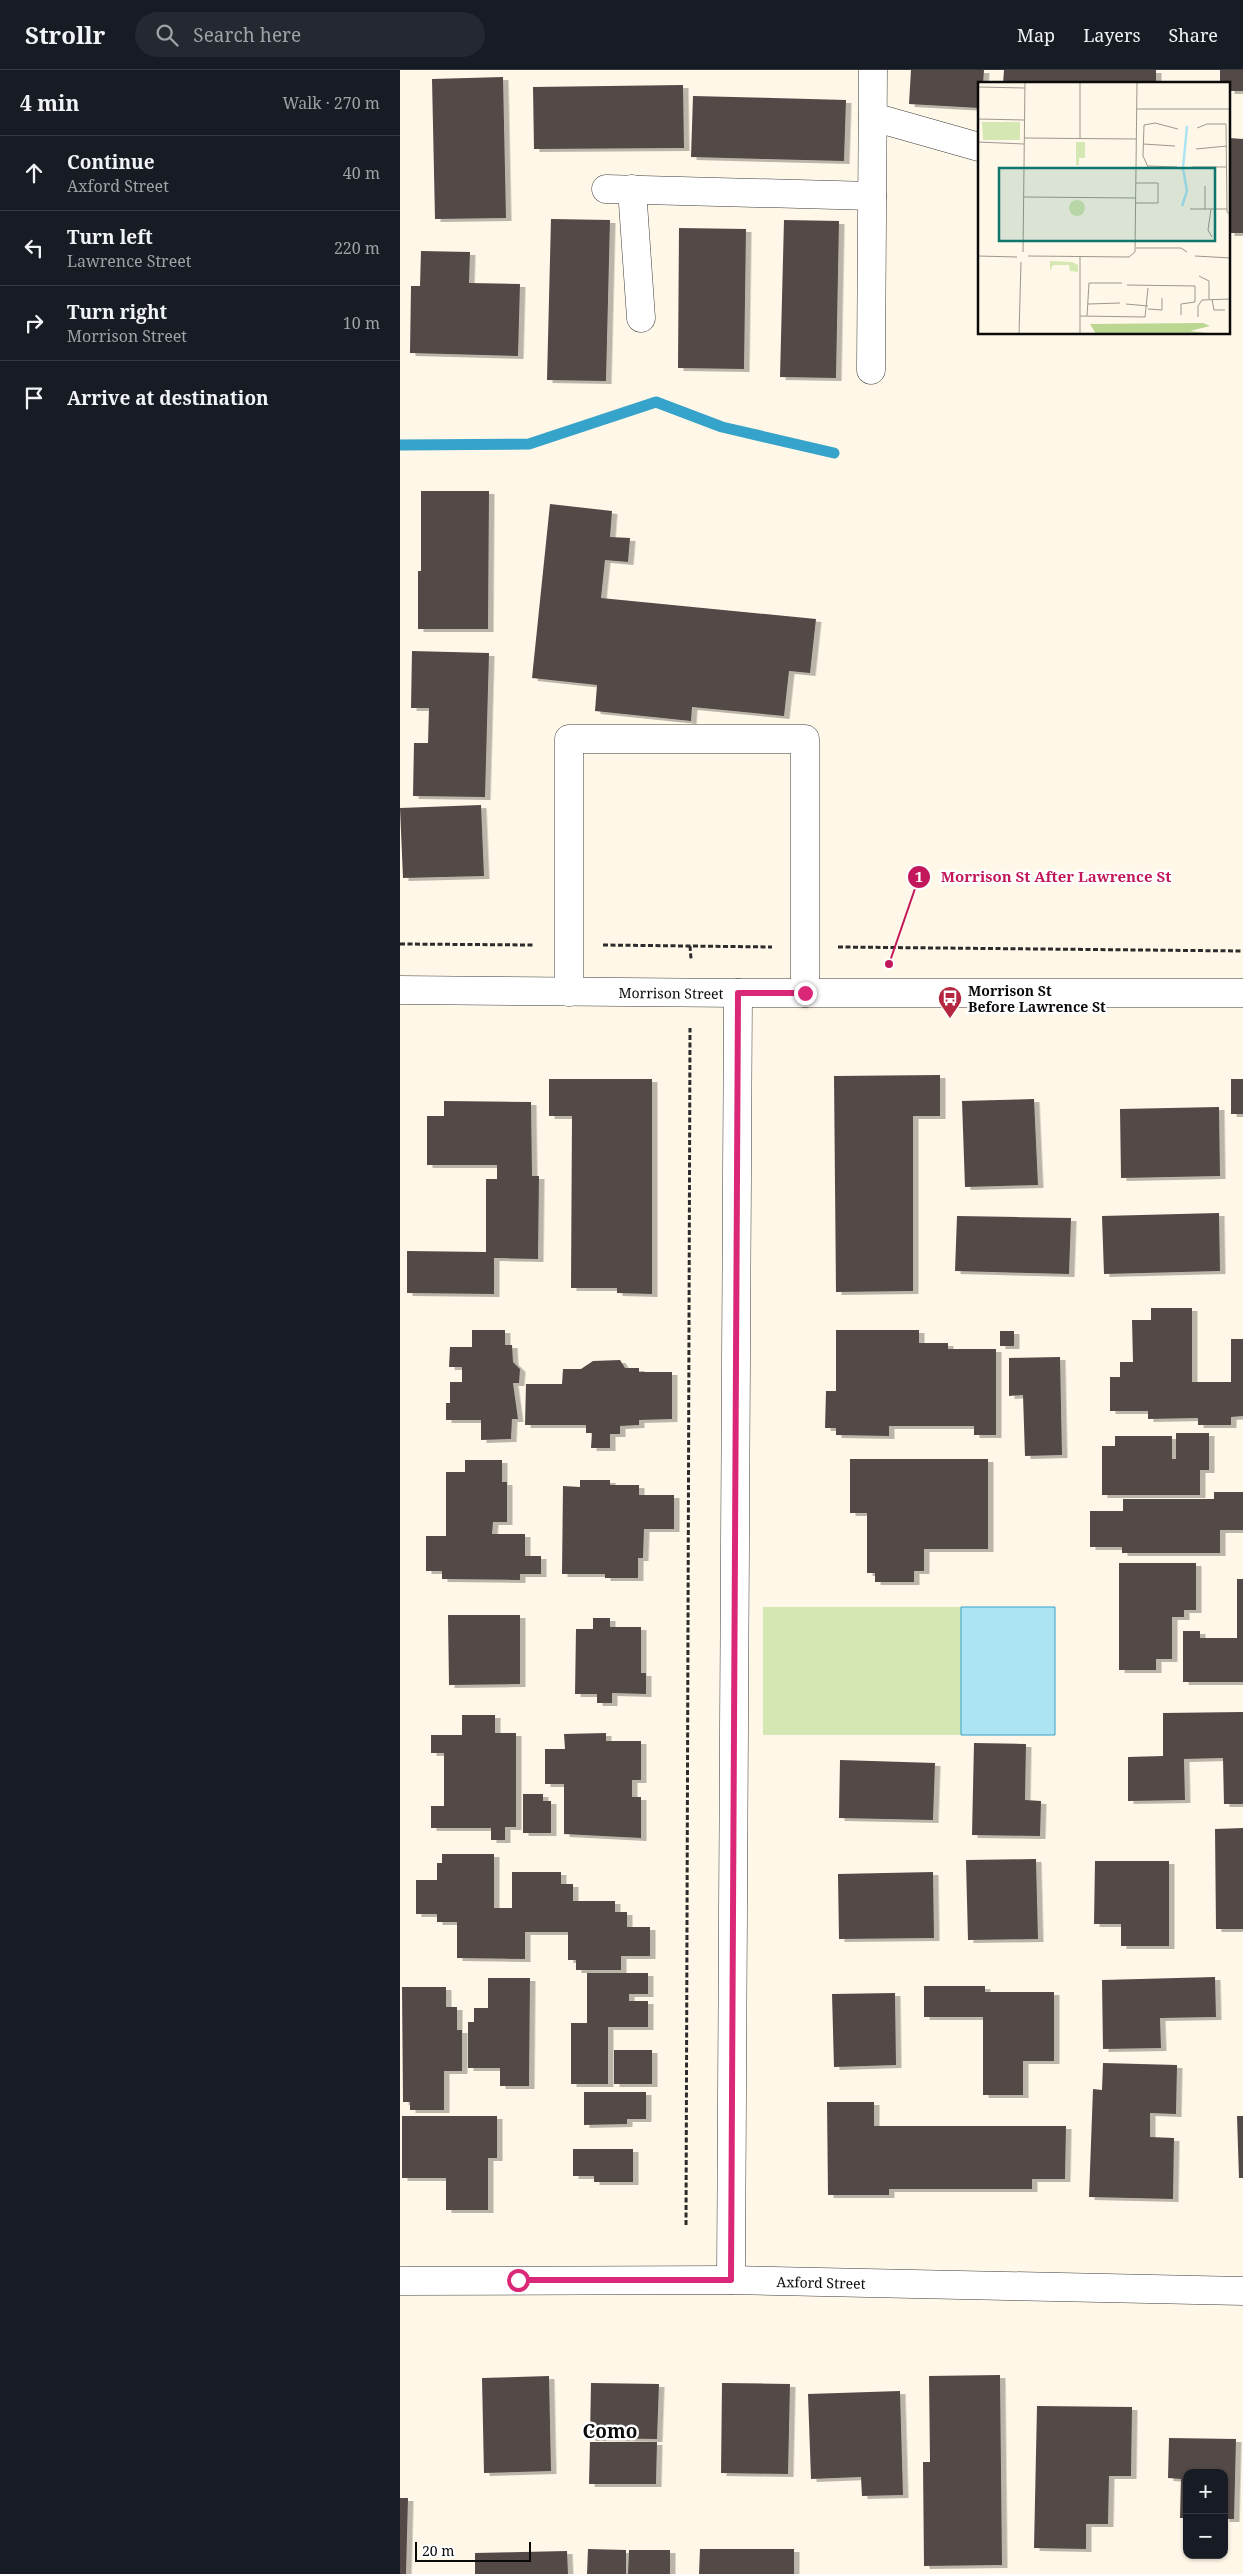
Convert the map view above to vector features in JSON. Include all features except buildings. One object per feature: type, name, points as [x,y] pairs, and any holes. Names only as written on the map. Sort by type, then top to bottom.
[{"type":"street","points":[[871,370],[872,70]]},
{"type":"street","points":[[872,117],[978,148]]},
{"type":"street","points":[[606,189],[872,196]]},
{"type":"street","points":[[632,190],[641,318]]},
{"type":"street","points":[[569,992],[569,739],[805,739],[805,993]]},
{"type":"street","name":"Morrison Street","points":[[400,990],[738,993],[1243,993]]},
{"type":"street","points":[[731,2280],[738,993]]},
{"type":"street","name":"Axford Street","points":[[400,2281],[731,2280],[1243,2292]]},
{"type":"path","points":[[690,946],[691,964]]},
{"type":"path","points":[[686,2225],[690,1019]]},
{"type":"green space","points":[[763,1607],[961,1607],[961,1735],[763,1735]]},
{"type":"water","points":[[961,1607],[1055,1607],[1055,1735],[961,1735]]},
{"type":"waterway","points":[[400,445],[529,444],[656,402],[722,427],[834,453]]},
{"type":"place","name":"Morrison St After Lawrence St","points":[[889,964]]},
{"type":"place","name":"Morrison St Before Lawrence St","points":[[950,1019]]},
{"type":"district","name":"Como","points":[[610,2431]]},
{"type":"route","points":[[518,2280],[731,2280],[738,993],[805,993]]}]
